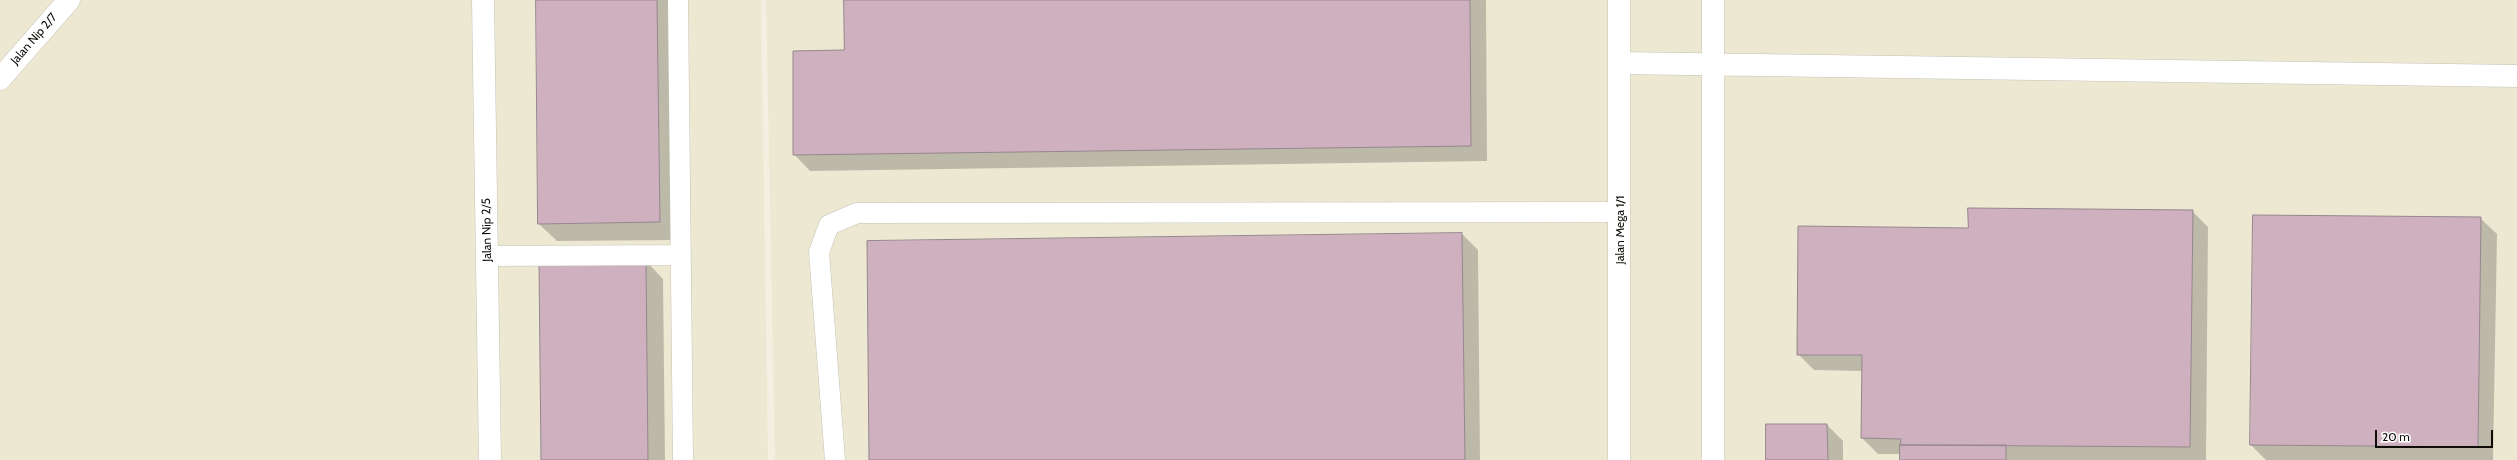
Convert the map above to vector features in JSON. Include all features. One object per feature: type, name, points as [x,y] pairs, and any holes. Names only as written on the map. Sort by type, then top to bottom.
[{"type":"street","name":"Jalan Nip 2/7","points":[[0,79],[68,0]]},
{"type":"street","name":"Jalan Nip 2/5","points":[[483,0],[490,460]]},
{"type":"street","name":"Jalan Mega 1/1","points":[[1620,0],[1620,460]]},
{"type":"street","points":[[1713,460],[1714,0]]},
{"type":"street","points":[[1620,63],[2517,76]]},
{"type":"lane","points":[[678,0],[683,460]]},
{"type":"lane","points":[[835,460],[819,252],[829,225],[857,213],[1620,212]]},
{"type":"lane","points":[[487,256],[681,255]]},
{"type":"shaded area","points":[[0,0],[761,0],[768,460],[0,460]]},
{"type":"shaded area","points":[[766,0],[2517,0],[2517,460],[775,460]]},
{"type":"building","points":[[536,0],[657,0],[660,222],[538,224]]},
{"type":"building","points":[[844,0],[1470,0],[1471,146],[793,155],[793,51],[844,50]]},
{"type":"building","points":[[1968,208],[2193,210],[2190,447],[1900,445],[1901,439],[1861,438],[1862,355],[1797,355],[1798,226],[1968,228]]},
{"type":"building","points":[[2253,215],[2481,217],[2478,447],[2250,445]]},
{"type":"building","points":[[1462,233],[1465,460],[869,460],[867,241]]},
{"type":"building","points":[[646,260],[648,460],[541,460],[539,262]]},
{"type":"building","points":[[1766,424],[1827,424],[1828,460],[1766,460]]},
{"type":"building","points":[[1900,445],[2006,445],[2006,460],[1900,460]]}]
